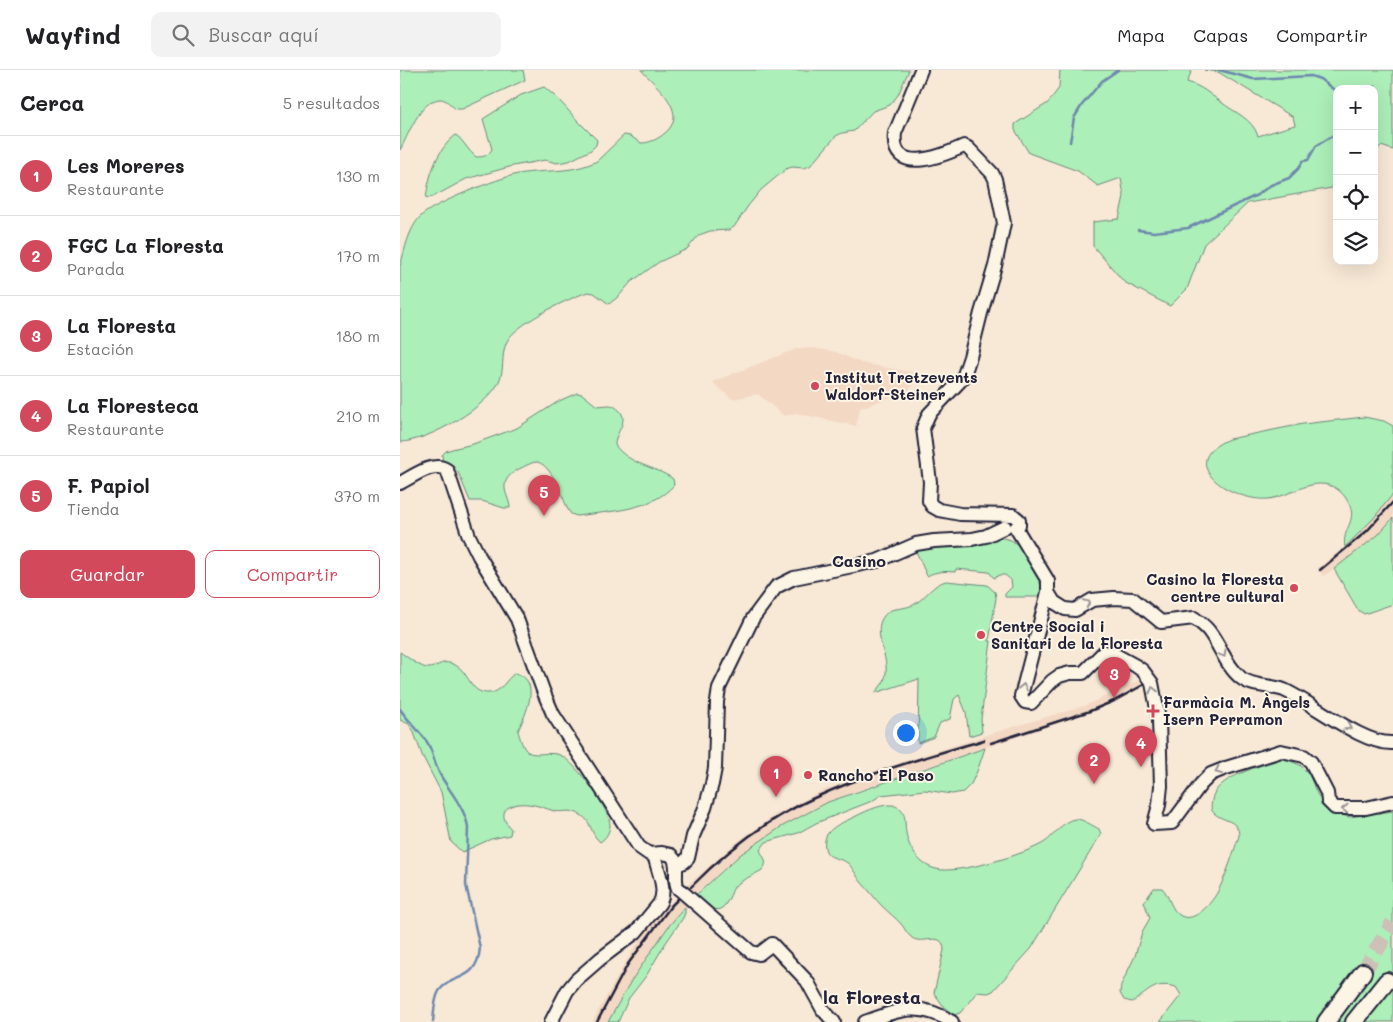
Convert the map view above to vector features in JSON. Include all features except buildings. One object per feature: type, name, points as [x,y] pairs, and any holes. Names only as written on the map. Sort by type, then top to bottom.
[{"type":"highway","points":[[1326,1022],[1363,972]]},
{"type":"highway","points":[[1354,1022],[1387,981]]},
{"type":"street","points":[[921,70],[895,133],[894,143],[896,151],[903,157],[918,160],[944,155],[964,146],[968,148],[992,172],[996,179],[1004,223],[995,266],[963,378],[930,414],[923,428],[930,482],[929,501],[932,506],[940,510],[1010,524],[1048,581],[1048,592],[1021,696],[1025,702],[1032,703],[1059,676],[1070,673],[1083,673],[1104,652],[1114,654],[1143,671],[1152,683],[1159,719],[1161,786],[1160,805],[1154,824],[1172,823],[1201,784],[1214,772],[1281,751],[1304,756],[1311,762],[1327,793],[1328,801],[1334,808],[1366,808],[1393,802]]},
{"type":"street","points":[[400,483],[433,467],[440,466],[447,470],[469,536],[517,619],[553,714],[635,842],[650,854],[663,890],[662,899],[659,904],[636,932],[576,980],[567,991],[551,1022]]},
{"type":"street","points":[[675,871],[684,846],[693,836],[706,808],[715,768],[717,702],[720,688],[753,618],[776,587],[794,578],[877,561],[916,544],[986,536],[1010,524]]},
{"type":"street","points":[[1048,592],[1054,602],[1065,609],[1075,610],[1092,600],[1123,598],[1133,599],[1161,622],[1194,618],[1205,626],[1227,662],[1241,679],[1284,690],[1360,734],[1374,740],[1393,743]]},
{"type":"street","points":[[650,854],[662,853],[696,904],[751,952],[759,954],[772,944],[807,981],[823,1010],[834,1022]]},
{"type":"street","points":[[865,1022],[907,1009],[936,1012],[952,1022]]},
{"type":"shaded area","name":"Institut Tretzevents Waldorf-Steiner","points":[[813,348],[836,352],[861,363],[922,374],[908,391],[860,408],[856,426],[796,413],[784,416],[758,394],[732,399],[712,382],[796,349]]},
{"type":"shaded area","points":[[1393,494],[1393,518],[1378,535],[1346,561],[1323,576],[1318,568],[1345,547],[1373,519]]},
{"type":"shaded area","points":[[1142,679],[1145,685],[1091,712],[864,788],[828,802],[781,827],[741,854],[700,890],[668,927],[631,981],[608,1022],[593,1022],[634,948],[665,909],[690,883],[737,842],[775,815],[819,792],[863,775],[1087,705]]},
{"type":"green space","points":[[400,70],[523,70],[525,80],[462,109],[456,109],[442,99],[433,101],[426,105],[421,112],[400,150]]},
{"type":"green space","points":[[641,70],[909,70],[898,95],[890,105],[873,111],[854,131],[836,136],[810,166],[786,169],[761,190],[734,227],[729,230],[710,231],[699,235],[687,249],[659,262],[631,282],[609,304],[594,293],[588,292],[557,305],[534,318],[515,331],[506,343],[500,379],[495,389],[485,400],[441,429],[426,436],[400,442],[400,266],[407,240],[416,222],[427,211],[438,205],[496,180],[518,174],[568,170],[597,161],[624,135],[630,136],[641,143],[660,137],[672,125],[674,117],[672,108],[662,91]]},
{"type":"green space","points":[[1060,70],[1192,70],[1187,82],[1201,88],[1242,116],[1252,125],[1258,136],[1295,125],[1293,117],[1218,72],[1204,70],[1393,70],[1393,150],[1381,146],[1378,149],[1378,85],[1333,85],[1333,188],[1248,203],[1204,244],[1187,289],[1170,306],[1124,282],[1093,246],[1093,222],[1119,219],[1124,196],[1121,178],[1098,186],[1078,171],[1029,153],[1015,130],[1015,124],[1048,103],[1059,88]]},
{"type":"green space","points":[[544,87],[597,140],[596,145],[591,150],[569,161],[557,163],[545,160],[513,166],[466,179],[433,197],[426,198],[429,180],[435,163],[449,141],[456,135],[476,157],[486,156],[492,149],[483,119],[521,95]]},
{"type":"green space","points":[[577,393],[582,394],[597,406],[610,405],[619,410],[623,419],[615,445],[627,457],[673,479],[674,485],[665,494],[642,505],[616,511],[577,516],[571,514],[567,508],[551,473],[541,463],[535,462],[516,471],[507,479],[505,488],[510,508],[482,501],[470,501],[458,472],[443,462],[442,455],[446,451],[473,444],[517,428],[559,401]]},
{"type":"green space","points":[[1364,417],[1384,421],[1393,426],[1393,494],[1373,519],[1345,547],[1345,535],[1352,514],[1343,494],[1337,489],[1320,484],[1311,485],[1268,499],[1254,498],[1225,488],[1214,479],[1207,469],[1206,459],[1213,449],[1229,439],[1303,424]]},
{"type":"green space","points":[[1393,518],[1393,604],[1364,614],[1358,610],[1334,569],[1378,535]]},
{"type":"green space","points":[[999,537],[1011,540],[1021,547],[1042,584],[1040,597],[1005,597],[1005,594],[1012,587],[1011,580],[1005,575],[999,575],[994,578],[989,572],[956,569],[955,572],[934,573],[927,576],[915,549]]},
{"type":"green space","points":[[946,581],[987,585],[995,592],[996,598],[989,641],[991,641],[981,719],[982,732],[969,736],[966,712],[959,695],[954,699],[950,719],[940,723],[934,737],[918,743],[919,679],[875,693],[884,681],[886,672],[880,626],[882,618],[889,611],[915,604],[937,585]]},
{"type":"green space","points":[[400,652],[427,668],[451,663],[460,668],[473,686],[482,692],[497,691],[515,673],[523,677],[528,683],[530,699],[518,731],[523,745],[531,753],[558,754],[562,756],[584,777],[605,809],[609,819],[610,829],[604,839],[600,842],[586,819],[577,813],[521,804],[506,809],[504,813],[506,823],[511,829],[510,835],[491,839],[462,852],[451,842],[441,792],[422,755],[413,730],[409,724],[400,720]]},
{"type":"green space","points":[[985,748],[971,784],[963,792],[952,794],[925,790],[881,795],[872,801],[816,823],[798,833],[766,842],[760,850],[765,860],[762,870],[734,887],[730,897],[721,908],[717,910],[708,907],[695,896],[741,854],[781,827],[828,802]]},
{"type":"green space","points":[[1283,758],[1300,765],[1309,774],[1317,794],[1330,812],[1349,817],[1393,811],[1393,1022],[1160,1022],[1181,995],[1176,987],[1157,986],[1132,1002],[1124,1000],[1120,993],[1121,985],[1135,956],[1142,932],[1150,918],[1144,902],[1154,888],[1162,888],[1177,913],[1187,918],[1199,914],[1209,904],[1220,887],[1239,836],[1237,827],[1234,824],[1219,817],[1212,811],[1211,804],[1215,792],[1222,784],[1241,773]]},
{"type":"green space","points":[[893,805],[898,807],[903,813],[907,839],[916,856],[925,864],[936,869],[959,869],[975,866],[1023,852],[1045,842],[1063,825],[1075,819],[1084,821],[1099,829],[1101,834],[1031,949],[993,991],[988,993],[977,992],[960,1013],[954,1015],[945,1008],[934,993],[944,950],[943,944],[936,939],[915,940],[911,937],[900,922],[882,906],[862,883],[849,864],[828,855],[826,852],[826,837],[836,826],[871,809]]},
{"type":"green space","points":[[685,907],[683,918],[646,976],[629,998],[618,1022],[608,1022],[631,981],[668,927]]},
{"type":"waterway","points":[[1070,142],[1074,118],[1082,105],[1102,81],[1118,70]]},
{"type":"waterway","points":[[1219,70],[1253,79],[1311,76],[1320,79],[1333,89]]},
{"type":"waterway","points":[[1138,230],[1154,232],[1188,228],[1257,195],[1271,185],[1289,178],[1303,161],[1308,160],[1316,146],[1333,135]]},
{"type":"waterway","points":[[400,709],[427,742],[440,774],[461,808],[468,827],[466,885],[480,948],[474,967],[463,976],[444,985],[439,991],[435,1002],[433,1022]]},
{"type":"tunnel","points":[[1363,972],[1393,923]]},
{"type":"railway","points":[[1320,570],[1367,531],[1393,502]]},
{"type":"railway","points":[[991,743],[1090,711],[1114,701],[1145,684]]},
{"type":"railway","points":[[691,887],[748,837],[797,806],[876,773],[984,740]]},
{"type":"railway","points":[[597,1022],[628,964],[678,899]]},
{"type":"place","name":"Institut Tretzevents Waldorf-Steiner","points":[[815,386]]},
{"type":"place","name":"F. Papiol","points":[[544,516]]},
{"type":"place","name":"Casino la Floresta centre cultural","points":[[1294,588]]},
{"type":"place","name":"Centre Social i Sanitari de la Floresta","points":[[981,635]]},
{"type":"place","name":"La Floresta","points":[[1114,698]]},
{"type":"place","name":"Farmàcia M. Àngels Isern Perramon","points":[[1153,711]]},
{"type":"place","name":"La Floresteca","points":[[1141,767]]},
{"type":"place","name":"Rancho El Paso","points":[[808,775]]},
{"type":"place","name":"FGC La Floresta","points":[[1094,784]]},
{"type":"place","name":"Les Moreres","points":[[776,797]]},
{"type":"district","name":"Casino","points":[[859,560]]},
{"type":"district","name":"la Floresta","points":[[872,997]]}]
